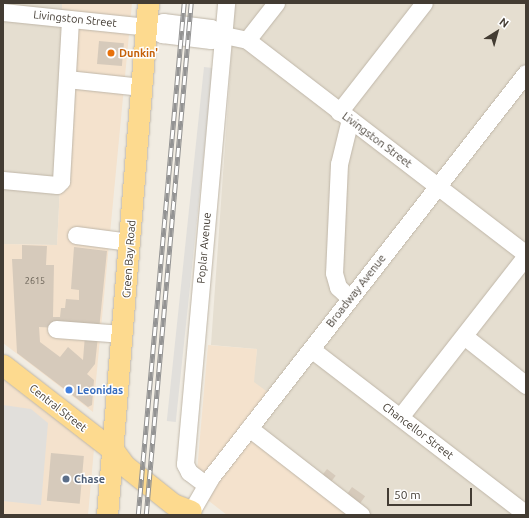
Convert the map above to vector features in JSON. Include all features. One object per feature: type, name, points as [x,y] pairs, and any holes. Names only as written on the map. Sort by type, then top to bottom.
[{"type":"main road","name":"Green Bay Road","points":[[107,515],[114,451],[148,3]]},
{"type":"main road","name":"Central Street","points":[[3,365],[114,451],[124,465],[173,504],[192,514]]},
{"type":"street","name":"Poplar Avenue","points":[[205,484],[189,472],[185,464],[226,3]]},
{"type":"street","points":[[247,40],[276,3]]},
{"type":"street","points":[[350,298],[338,287],[334,273],[339,164],[345,116],[424,3]]},
{"type":"street","name":"Livingston Street","points":[[3,12],[66,13],[147,27],[163,22],[211,28],[224,35],[247,40],[526,255]]},
{"type":"street","points":[[3,180],[57,185],[61,181],[67,79],[66,13]]},
{"type":"street","name":"Broadway Avenue","points":[[192,514],[205,484],[526,73]]},
{"type":"street","points":[[67,79],[142,87]]},
{"type":"street","points":[[76,235],[130,242]]},
{"type":"street","points":[[400,417],[526,255]]},
{"type":"street","points":[[56,329],[123,334]]},
{"type":"street","points":[[464,336],[526,385]]},
{"type":"street","name":"Chancellor Street","points":[[311,349],[526,514]]},
{"type":"street","points":[[249,428],[361,515]]},
{"type":"shaded area","points":[[3,3],[62,3],[62,15],[69,16],[57,245],[3,244]]},
{"type":"shaded area","points":[[62,3],[132,3],[93,412],[3,343],[3,244],[57,245],[69,17],[62,16]]},
{"type":"shaded area","points":[[235,3],[526,3],[526,515],[361,515],[248,427],[257,349],[211,345]]},
{"type":"shaded area","points":[[204,67],[213,68],[176,422],[167,421]]},
{"type":"shaded area","points":[[208,345],[257,349],[254,382],[273,396],[248,426],[361,515],[227,515],[205,498],[197,471]]},
{"type":"shaded area","points":[[3,379],[94,449],[88,515],[3,515]]},
{"type":"shaded area","points":[[3,405],[31,409],[48,423],[41,505],[3,501]]},
{"type":"building","name":"Dunkin'","points":[[99,41],[124,43],[122,66],[97,64]]},
{"type":"building","points":[[22,245],[47,246],[46,265],[54,265],[53,317],[60,317],[61,308],[65,308],[66,299],[79,300],[79,290],[71,289],[74,247],[107,251],[99,330],[39,327],[40,342],[60,357],[68,347],[83,360],[85,335],[98,336],[95,364],[87,374],[94,380],[92,405],[88,407],[17,353],[12,259],[22,259]]},
{"type":"building","name":"Chase","points":[[51,453],[84,456],[80,504],[47,501]]},
{"type":"building","points":[[327,469],[336,476],[329,484],[320,478]]},
{"type":"building","points":[[352,487],[365,496],[359,505],[346,496]]},
{"type":"railway","points":[[138,515],[184,3]]},
{"type":"railway","points":[[146,515],[191,3]]},
{"type":"place","name":"Dunkin'","points":[[111,53]]},
{"type":"place","name":"Leonidas","points":[[69,390]]},
{"type":"place","name":"Chase","points":[[66,479]]}]
